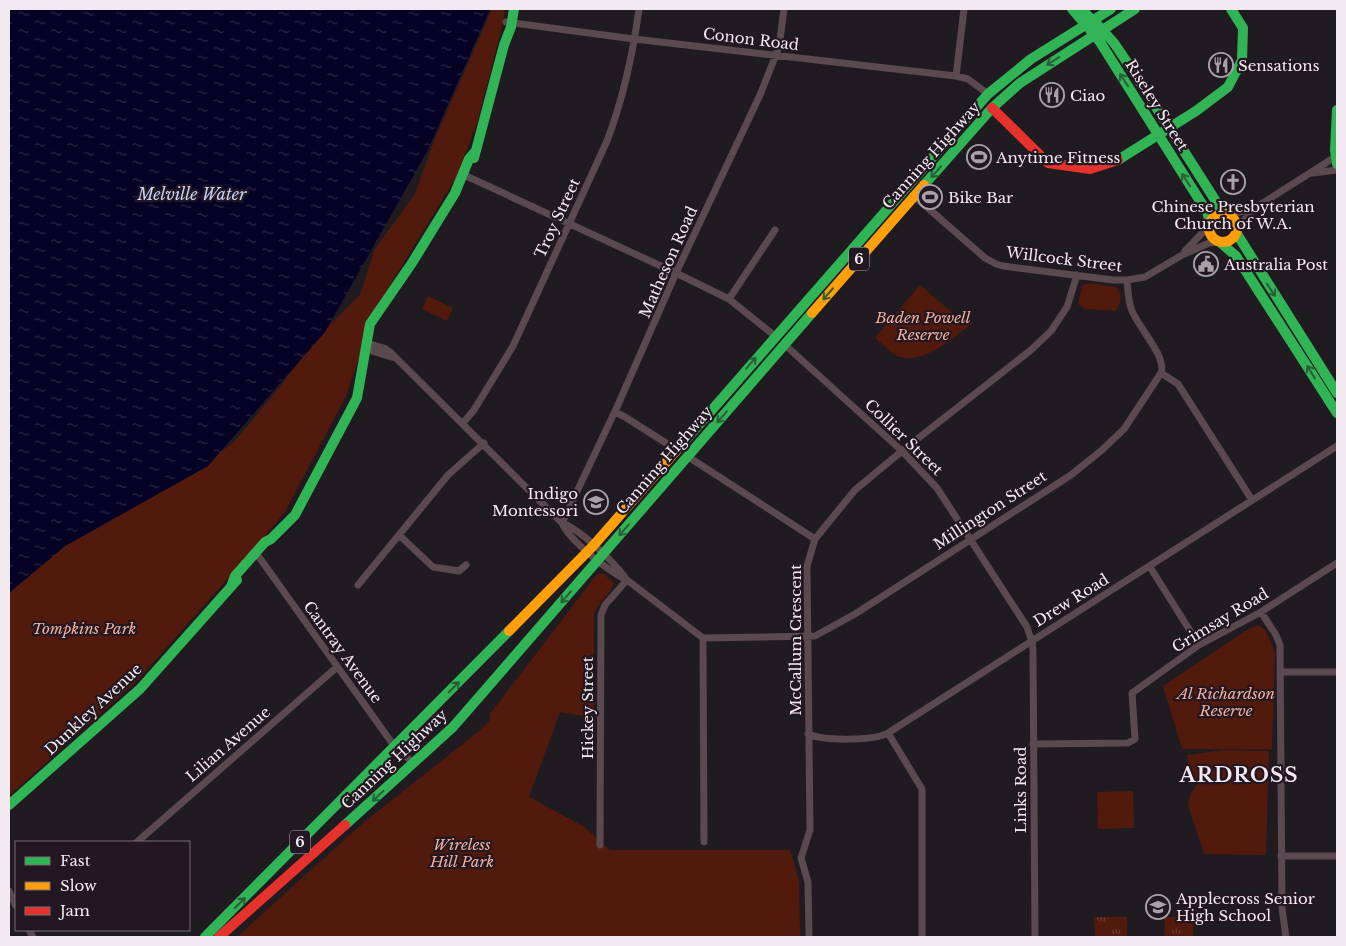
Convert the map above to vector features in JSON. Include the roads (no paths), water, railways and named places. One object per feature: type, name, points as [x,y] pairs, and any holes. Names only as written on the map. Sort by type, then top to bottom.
[{"type":"main road","points":[[465,175],[474,160],[474,153],[504,45],[508,39],[510,9]]},
{"type":"main road","points":[[509,22],[514,9]]},
{"type":"main road","name":"Riseley Street","points":[[1072,9],[1114,44],[1226,214],[1233,218],[1237,231],[1337,393]]},
{"type":"main road","name":"Riseley Street","points":[[1082,9],[1089,22]]},
{"type":"main road","name":"Canning Highway","points":[[204,937],[590,549],[988,94],[1002,80],[1023,64],[1111,9]]},
{"type":"main road","points":[[992,108],[1048,163],[1090,169],[1115,162],[1212,100],[1228,86],[1242,60],[1243,28],[1231,9]]},
{"type":"main road","points":[[1114,44],[1133,10]]},
{"type":"main road","name":"Canning Highway","points":[[218,937],[459,720],[784,344],[992,108],[1020,83],[1133,10]]},
{"type":"main road","name":"Riseley Street","points":[[1098,32],[1109,56],[1208,214],[1211,236],[1236,256],[1337,413]]},
{"type":"main road","points":[[1077,46],[1090,48],[1109,56]]},
{"type":"main road","points":[[1336,161],[1337,110]]},
{"type":"main road","name":"Dunkley Avenue","points":[[9,805],[140,690],[232,584],[240,578],[271,539],[295,515],[357,398],[363,366],[366,362],[370,324],[412,263],[455,193],[461,189],[465,175]]},
{"type":"main road","points":[[1209,225],[1218,214],[1226,214]]},
{"type":"main road","points":[[1219,242],[1227,242],[1233,239],[1237,231]]},
{"type":"street","name":"Troy Street","points":[[463,423],[474,410],[513,346],[570,224],[614,122],[634,39],[639,9]]},
{"type":"street","name":"Matheson Road","points":[[562,523],[676,272],[757,101],[776,56],[781,37],[784,9]]},
{"type":"street","points":[[956,76],[964,9]]},
{"type":"street","name":"Conon Road","points":[[509,22],[634,39],[956,76],[968,79],[988,94]]},
{"type":"street","points":[[1226,214],[1255,208],[1312,173],[1336,161]]},
{"type":"street","points":[[1312,173],[1337,170]]},
{"type":"street","points":[[465,175],[676,272],[729,299],[775,336]]},
{"type":"street","name":"Willcock Street","points":[[905,188],[985,258],[996,264],[1077,276],[1127,280],[1145,277],[1182,255],[1206,244],[1219,242]]},
{"type":"street","points":[[1237,231],[1255,208]]},
{"type":"street","name":"Willcock Street","points":[[1182,255],[1209,225]]},
{"type":"street","points":[[729,299],[775,230]]},
{"type":"street","name":"McCallum Crescent","points":[[809,937],[808,882],[801,858],[810,830],[807,566],[815,539],[855,490],[1031,350],[1051,331],[1067,309],[1077,276]]},
{"type":"street","points":[[1127,280],[1132,310],[1162,360],[1162,373],[1178,384],[1252,500]]},
{"type":"street","name":"Collier Street","points":[[784,344],[902,451],[937,488],[1027,626],[1032,642]]},
{"type":"street","points":[[368,347],[395,358],[484,443],[562,523],[565,531],[620,570],[627,580],[703,638],[704,842]]},
{"type":"street","name":"Millington Street","points":[[703,638],[816,636],[831,628],[1071,475],[1124,429],[1162,373]]},
{"type":"street","points":[[614,412],[677,450]]},
{"type":"street","points":[[358,585],[448,476],[484,443]]},
{"type":"street","name":"Drew Road","points":[[808,734],[817,738],[873,738],[888,733],[1337,446]]},
{"type":"street","points":[[687,456],[815,539]]},
{"type":"street","points":[[399,535],[433,567],[459,571],[466,564]]},
{"type":"street","name":"Cantray Avenue","points":[[256,556],[396,746],[413,763]]},
{"type":"street","name":"Grimsay Road","points":[[1033,744],[1128,744],[1135,739],[1132,693],[1199,645],[1261,612],[1337,563]]},
{"type":"street","points":[[1150,567],[1199,645]]},
{"type":"street","name":"Hickey Street","points":[[600,845],[601,615],[605,605],[627,580]]},
{"type":"street","points":[[1261,612],[1278,641],[1280,672],[1282,908],[1286,937]]},
{"type":"street","name":"Links Road","points":[[1032,642],[1035,937]]},
{"type":"street","name":"Lilian Avenue","points":[[139,841],[337,667]]},
{"type":"street","points":[[1280,672],[1337,672]]},
{"type":"street","points":[[888,733],[922,789],[922,937]]},
{"type":"street","points":[[1281,856],[1337,856]]},
{"type":"street","points":[[9,891],[15,904]]},
{"type":"water","name":"Melville Water","points":[[9,9],[490,9],[428,150],[325,332],[208,466],[65,546],[9,593]]},
{"type":"place","name":"Sensations","points":[[1221,65]]},
{"type":"place","name":"Ciao","points":[[1052,95]]},
{"type":"place","name":"Anytime Fitness","points":[[979,157]]},
{"type":"place","name":"Chinese Presbyterian Church of W.A.","points":[[1233,182]]},
{"type":"place","name":"Bike Bar","points":[[930,197]]},
{"type":"place","name":"Australia Post","points":[[1206,264]]},
{"type":"place","name":"Indigo Montessori","points":[[596,502]]},
{"type":"place","name":"Applecross Senior High School","points":[[1158,907]]},
{"type":"district","name":"ARDROSS","points":[[1239,775]]},
{"type":"park label","name":"Baden Powell Reserve","points":[[923,326]]},
{"type":"park label","name":"Tompkins Park","points":[[84,628]]},
{"type":"park label","name":"Al Richardson Reserve","points":[[1226,702]]},
{"type":"park label","name":"Wireless Hill Park","points":[[462,852]]}]
